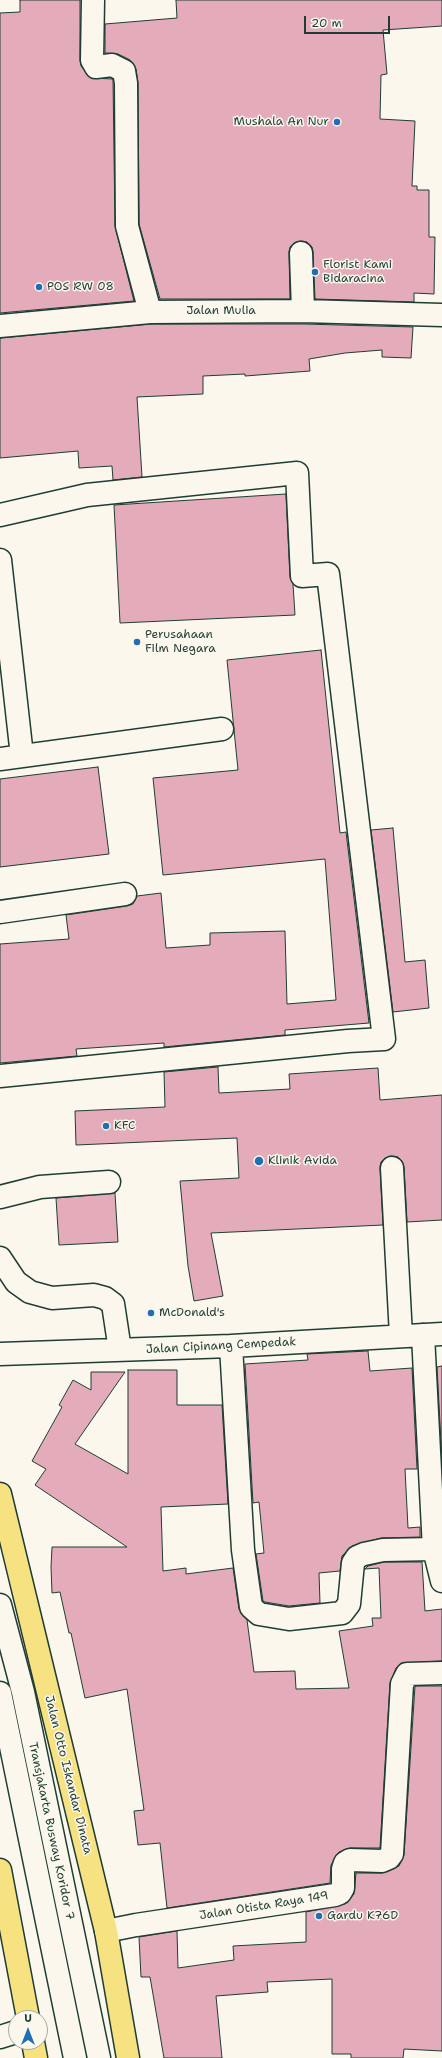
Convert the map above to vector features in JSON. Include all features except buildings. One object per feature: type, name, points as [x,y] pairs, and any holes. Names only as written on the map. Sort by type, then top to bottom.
[{"type":"main road","name":"Jalan Otto Iskandar Dinata","points":[[0,1494],[106,1932],[128,2058]]},
{"type":"main road","points":[[0,1870],[5,1928],[26,2010]]},
{"type":"street","points":[[93,0],[92,60],[96,67],[112,65],[124,71],[126,82],[127,226],[150,312]]},
{"type":"street","points":[[301,253],[303,311]]},
{"type":"street","name":"Jalan Mulia","points":[[0,326],[150,312],[303,311],[442,315]]},
{"type":"street","points":[[0,515],[87,495],[297,474],[302,576],[328,574],[384,1039],[348,1041],[0,1076]]},
{"type":"street","points":[[0,560],[22,756]]},
{"type":"street","points":[[0,759],[222,729]]},
{"type":"street","points":[[0,912],[125,894]]},
{"type":"street","points":[[392,1168],[400,1336]]},
{"type":"street","points":[[0,1197],[40,1187],[109,1182]]},
{"type":"street","points":[[0,1258],[16,1282],[30,1292],[52,1298],[94,1295],[105,1298],[113,1304],[120,1350]]},
{"type":"street","points":[[432,1334],[434,1549],[442,1581]]},
{"type":"street","name":"Jalan Cipinang Cempedak","points":[[0,1354],[231,1346],[432,1334]]},
{"type":"street","points":[[231,1346],[243,1550],[251,1606],[259,1614],[289,1619],[342,1613],[349,1604],[352,1588],[353,1563],[357,1557],[383,1550],[434,1549]]},
{"type":"street","name":"Transjakarta Busway Koridor 7","points":[[0,1605],[23,1692],[98,2058]]},
{"type":"street","name":"Jalan Otista Raya 149","points":[[106,1932],[136,1925],[335,1895],[340,1893],[343,1888],[343,1869],[345,1863],[350,1860],[382,1861],[389,1858],[392,1854],[402,1684],[407,1674],[442,1673]]},
{"type":"street","name":"Transjakarta Busway Koridor 7","points":[[0,1693],[75,2058]]},
{"type":"place","name":"Mushala An Nur","points":[[337,122]]},
{"type":"place","name":"Florist Kami Bidaracina","points":[[315,272]]},
{"type":"place","name":"POS RW 08","points":[[39,287]]},
{"type":"place","name":"Perusahaan Film Negara","points":[[137,642]]},
{"type":"place","name":"KFC","points":[[106,1126]]},
{"type":"place","name":"Klinik Avida","points":[[259,1161]]},
{"type":"place","name":"McDonald's","points":[[151,1313]]},
{"type":"place","name":"Gardu K76D","points":[[319,1916]]}]
